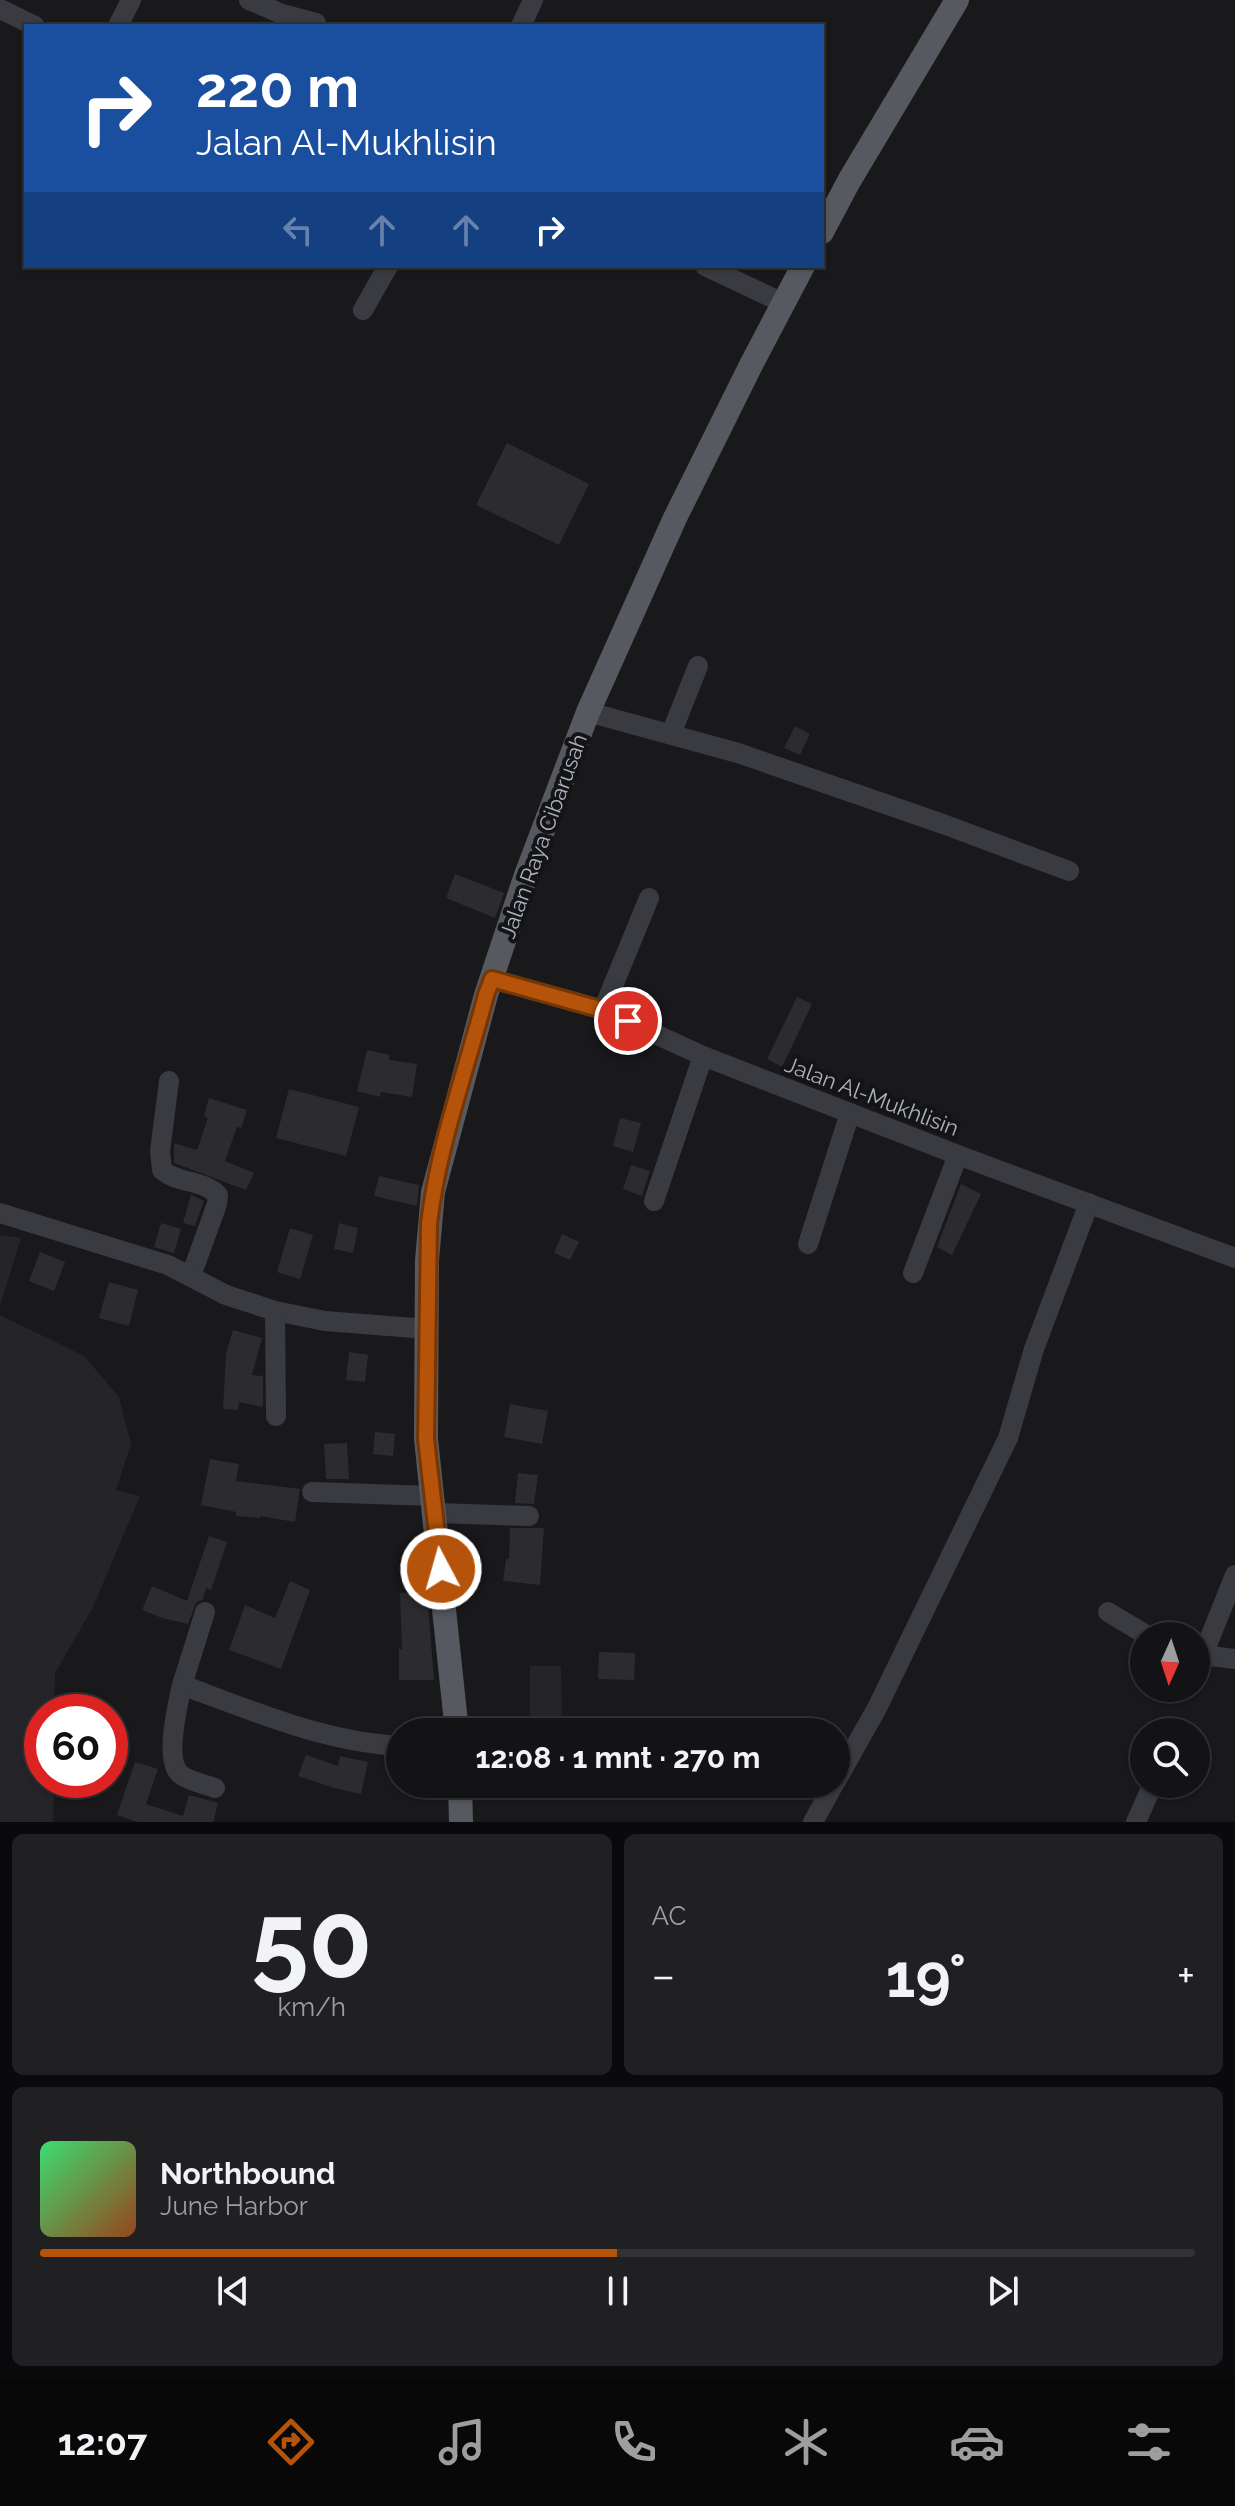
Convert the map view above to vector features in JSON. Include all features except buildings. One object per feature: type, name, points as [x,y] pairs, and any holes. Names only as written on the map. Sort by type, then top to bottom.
[{"type":"main road","points":[[824,228],[957,0]]},
{"type":"main road","name":"Jalan Raya Cibarusah","points":[[456,1718],[426,1439],[427,1260],[433,1192],[492,979],[526,875],[588,712],[675,518],[802,268]]},
{"type":"main road","points":[[460,1798],[461,1822]]},
{"type":"street","points":[[119,24],[131,0]]},
{"type":"street","points":[[249,0],[282,14],[316,23]]},
{"type":"street","points":[[522,24],[533,0]]},
{"type":"street","points":[[0,9],[31,24]]},
{"type":"street","points":[[363,310],[387,268]]},
{"type":"street","points":[[709,268],[783,303]]},
{"type":"street","points":[[671,734],[698,666]]},
{"type":"street","points":[[588,712],[738,753],[1069,871]]},
{"type":"street","points":[[603,1010],[649,898]]},
{"type":"street","name":"Jalan Al-Mukhlisin","points":[[492,979],[603,1010],[703,1056],[1235,1258]]},
{"type":"street","points":[[654,1201],[703,1056]]},
{"type":"street","points":[[169,1081],[160,1151],[161,1167],[170,1176],[201,1184],[218,1195],[191,1276]]},
{"type":"street","points":[[808,1244],[850,1113]]},
{"type":"street","points":[[913,1273],[958,1155]]},
{"type":"street","points":[[850,1756],[877,1708],[1008,1438],[1034,1349],[1089,1203]]},
{"type":"street","points":[[0,1213],[134,1253],[191,1276],[226,1295],[275,1311],[325,1321],[427,1329]]},
{"type":"street","points":[[275,1311],[276,1416]]},
{"type":"street","points":[[312,1492],[529,1516]]},
{"type":"street","points":[[1210,1631],[1235,1575]]},
{"type":"street","points":[[205,1612],[182,1685],[174,1725],[173,1754],[176,1769],[183,1776],[215,1788]]},
{"type":"street","points":[[1108,1612],[1130,1625]]},
{"type":"street","points":[[1210,1656],[1235,1659]]},
{"type":"street","points":[[182,1685],[299,1727],[338,1738],[386,1744]]},
{"type":"street","points":[[813,1822],[826,1798]]},
{"type":"street","points":[[1136,1822],[1147,1798]]},
{"type":"shaded area","points":[[0,1235],[21,1238],[0,1306]]},
{"type":"shaded area","points":[[0,1315],[84,1356],[119,1397],[131,1444],[116,1490],[140,1496],[93,1607],[55,1673],[54,1694],[24,1694],[24,1798],[54,1798],[53,1822],[0,1822]]},
{"type":"shaded area","points":[[530,1666],[561,1666],[562,1718],[530,1718]]},
{"type":"route","points":[[441,1569],[426,1439],[429,1224],[433,1192],[449,1126],[486,995],[492,979],[603,1010],[628,1021]]}]
